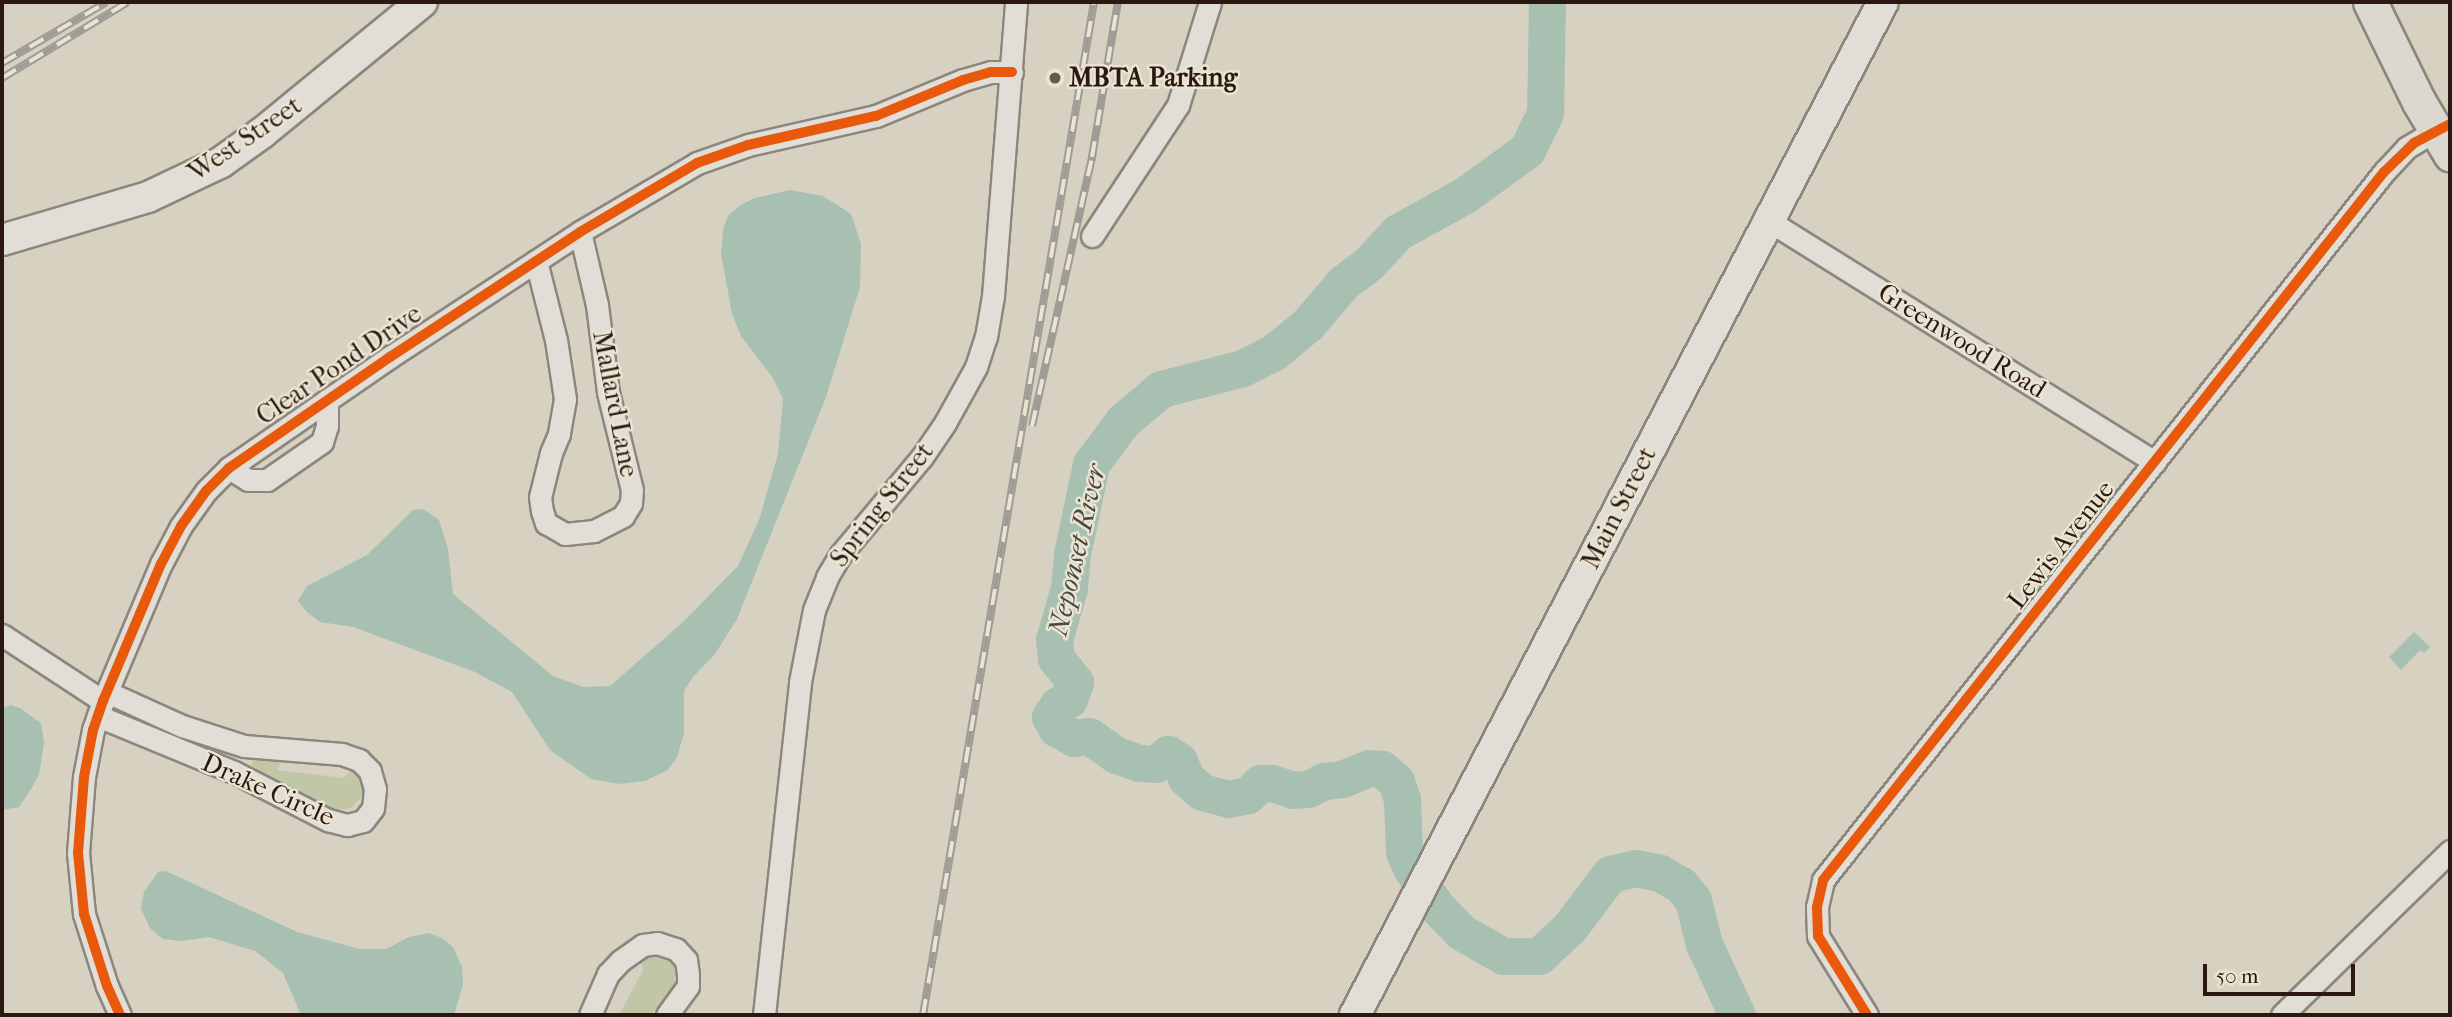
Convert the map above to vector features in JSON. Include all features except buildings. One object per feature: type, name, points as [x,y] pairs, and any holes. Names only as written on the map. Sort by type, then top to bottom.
[{"type":"main road","name":"West Street","points":[[2,240],[148,197],[220,163],[262,133],[422,2]]},
{"type":"main road","name":"Main Street","points":[[1355,1015],[1883,2]]},
{"type":"main road","points":[[2370,2],[2445,136]]},
{"type":"street","name":"Spring Street","points":[[764,1015],[800,682],[814,610],[827,577],[840,555],[922,457],[976,367],[986,337],[993,296],[1016,2]]},
{"type":"street","points":[[1092,236],[1178,105],[1210,2]]},
{"type":"street","name":"Clear Pond Drive","points":[[120,1015],[95,952],[84,914],[79,823],[84,776],[103,703],[181,526],[205,491],[229,468],[327,400],[650,188],[722,152],[876,116],[982,75],[1012,72]]},
{"type":"street","name":"Lewis Avenue","points":[[1867,1015],[1818,936],[1817,907],[1823,880],[2384,172],[2406,148],[2445,136]]},
{"type":"street","name":"Greenwood Road","points":[[1769,220],[2155,462]]},
{"type":"street","name":"Mallard Lane","points":[[536,261],[556,340],[565,399],[559,434],[551,453],[540,497],[542,511],[546,523],[565,534],[594,531],[623,516],[631,503],[632,490],[608,392],[597,305],[580,232]]},
{"type":"street","points":[[229,468],[248,480],[267,480],[322,442],[327,426],[327,400]]},
{"type":"street","points":[[2,635],[76,680],[103,703]]},
{"type":"street","name":"Drake Circle","points":[[103,703],[244,747],[342,754],[359,760],[370,771],[375,789],[373,808],[363,821],[347,825],[328,820],[103,703]]},
{"type":"street","points":[[234,772],[244,747]]},
{"type":"street","points":[[2282,1015],[2450,850]]},
{"type":"street","points":[[590,1015],[608,974],[620,961],[643,945],[657,943],[676,949],[686,960],[688,974],[688,986],[667,1015]]},
{"type":"shaded area","points":[[790,190],[823,196],[851,214],[861,244],[860,287],[826,397],[737,619],[715,654],[692,678],[684,691],[684,733],[677,757],[668,770],[645,781],[620,784],[591,779],[550,750],[512,692],[475,672],[353,627],[320,622],[307,612],[298,601],[307,586],[367,555],[413,510],[423,509],[439,520],[448,549],[453,594],[553,676],[583,687],[610,686],[683,622],[738,566],[759,520],[778,454],[783,399],[773,378],[741,336],[732,314],[721,253],[723,229],[728,216],[739,206],[755,198]]},
{"type":"shaded area","points":[[2414,632],[2430,647],[2424,653],[2420,650],[2401,670],[2389,657]]},
{"type":"shaded area","points":[[11,705],[41,723],[44,743],[39,774],[33,786],[19,807],[2,810],[2,708]]},
{"type":"shaded area","points":[[286,755],[277,770],[344,778],[358,763],[366,779],[366,793],[351,808],[332,811],[251,769],[253,757]]},
{"type":"shaded area","points":[[166,871],[297,932],[360,949],[386,949],[409,937],[429,933],[442,938],[453,947],[462,967],[463,984],[454,1015],[301,1015],[283,973],[255,951],[209,937],[182,941],[163,939],[150,928],[141,909],[144,892],[158,872]]},
{"type":"shaded area","points":[[647,948],[673,957],[678,969],[677,985],[650,1015],[619,1015],[643,970],[640,955]]},
{"type":"waterway","name":"Neponset River","points":[[1547,2],[1545,113],[1527,150],[1465,195],[1398,232],[1368,264],[1343,283],[1308,324],[1274,352],[1243,368],[1161,389],[1123,421],[1091,464],[1072,554],[1069,588],[1054,640],[1056,658],[1075,682],[1069,699],[1058,705],[1050,717],[1056,728],[1074,738],[1089,736],[1116,755],[1139,763],[1156,764],[1168,754],[1179,761],[1186,778],[1202,792],[1228,799],[1248,795],[1260,783],[1272,783],[1293,790],[1308,789],[1324,781],[1342,779],[1369,768],[1382,769],[1396,781],[1402,799],[1404,852],[1411,868],[1436,906],[1461,932],[1503,956],[1539,956],[1570,927],[1610,874],[1635,868],[1660,873],[1681,885],[1693,900],[1704,944],[1737,1015]]},
{"type":"railway","points":[[2,63],[107,2]]},
{"type":"railway","points":[[2,78],[128,2]]},
{"type":"railway","points":[[923,1015],[1094,2]]},
{"type":"railway","points":[[1032,426],[1092,157],[1118,2]]},
{"type":"cycle path","points":[[120,1015],[107,986],[84,914],[78,853],[84,777],[93,730],[103,701],[161,564],[181,526],[206,491],[229,468],[390,357],[580,232],[697,163],[748,145],[876,116],[963,80],[991,72],[1012,72]]},
{"type":"cycle path","points":[[1867,1015],[1818,936],[1817,907],[1823,880],[2384,172],[2414,143],[2450,124]]},
{"type":"place","name":"MBTA Parking","points":[[1055,78]]}]
